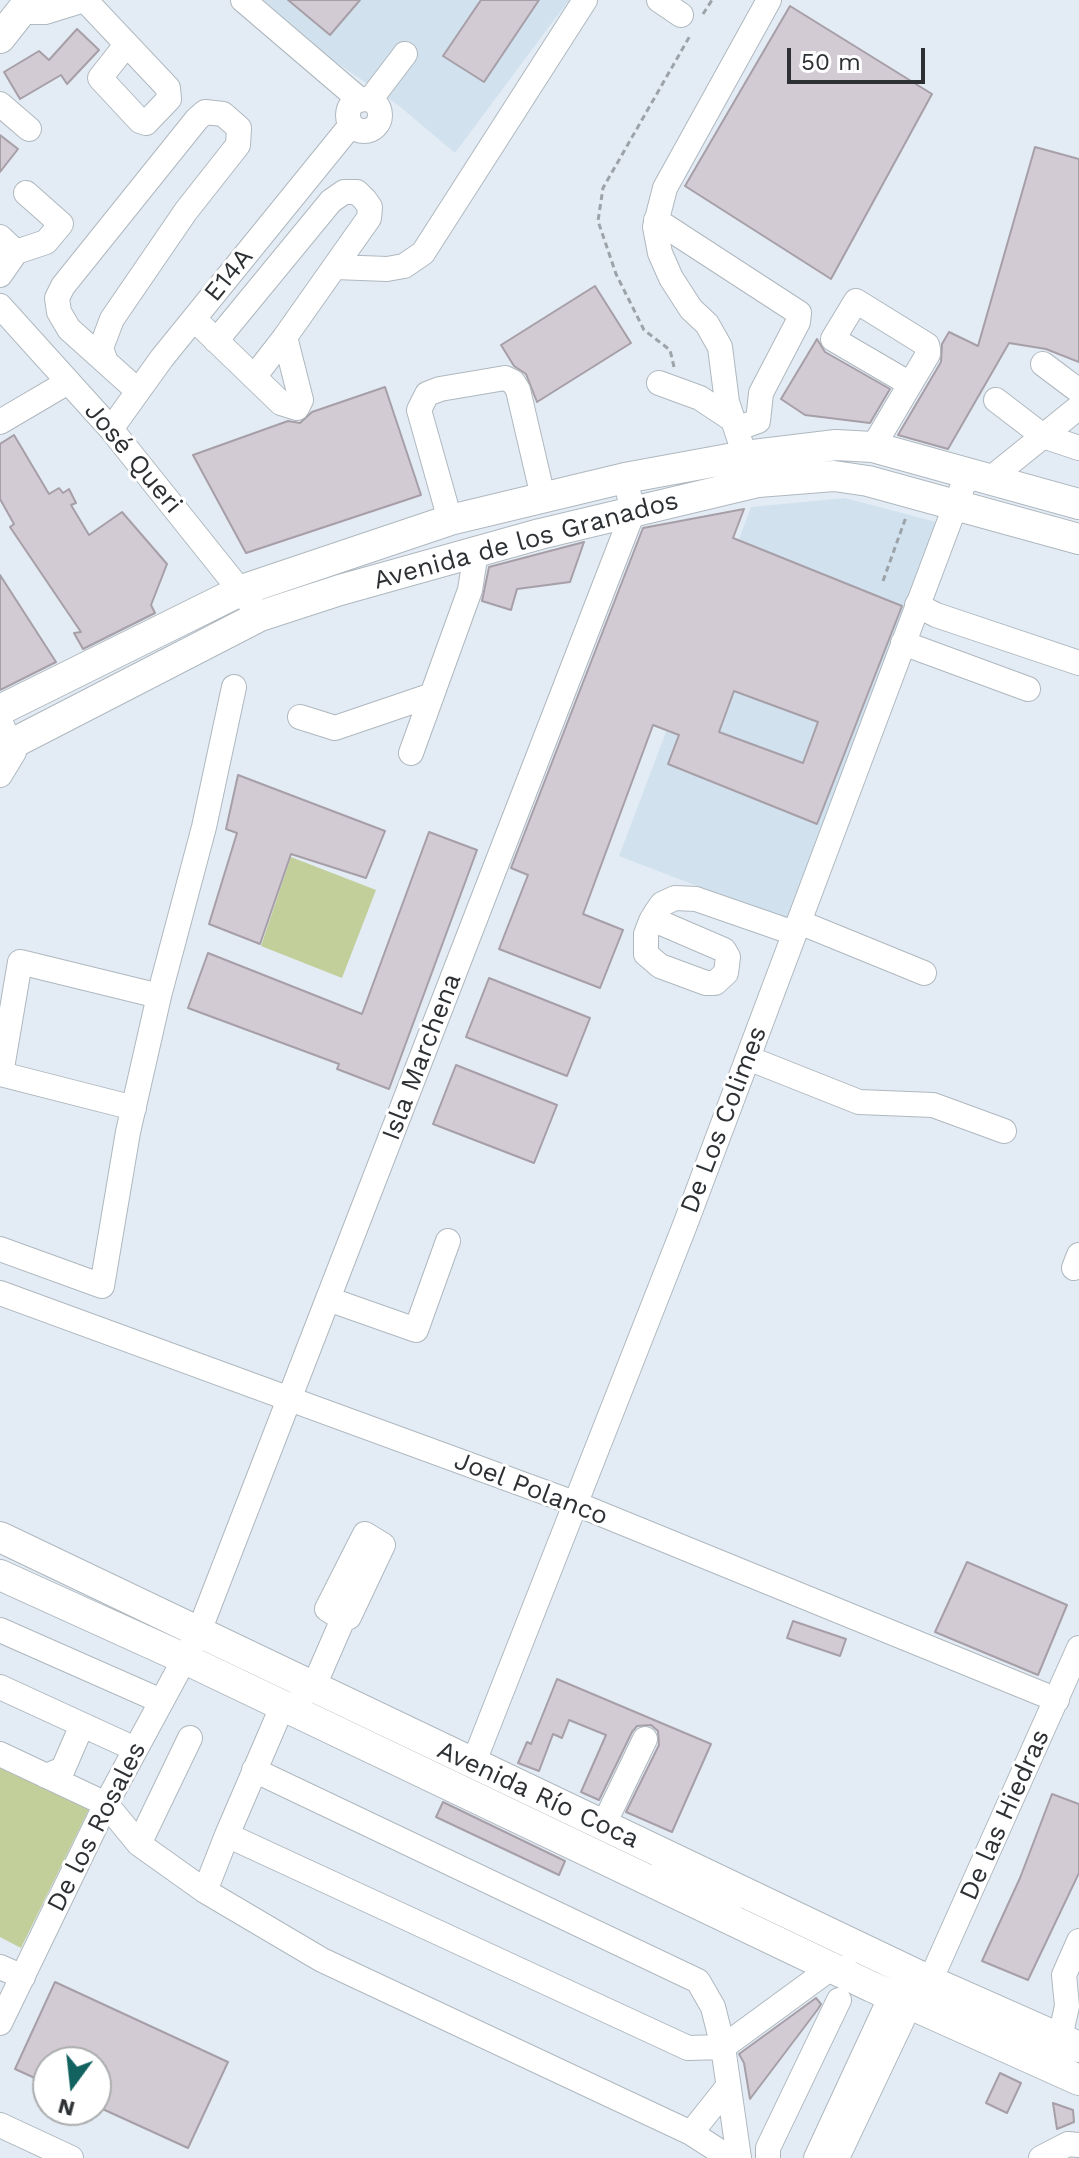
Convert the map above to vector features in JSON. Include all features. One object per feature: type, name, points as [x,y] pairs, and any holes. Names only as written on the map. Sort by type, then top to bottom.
[{"type":"main road","points":[[0,38],[26,6]]},
{"type":"main road","name":"Avenida de los Granados","points":[[0,710],[242,590],[450,520],[625,478],[738,435],[824,446],[873,447],[1079,504]]},
{"type":"main road","name":"Avenida de los Granados","points":[[4,739],[260,616],[476,552],[758,482],[834,476],[1079,539]]},
{"type":"main road","name":"Avenida Río Coca","points":[[0,1537],[190,1646],[282,1707],[831,1968],[1079,2080]]},
{"type":"main road","name":"Avenida Río Coca","points":[[0,1575],[313,1688],[930,1981],[1072,2045]]},
{"type":"street","points":[[26,6],[45,12],[85,0],[126,45]]},
{"type":"street","points":[[243,0],[365,100],[405,54]]},
{"type":"street","points":[[335,267],[387,269],[404,266],[423,253],[585,0]]},
{"type":"street","points":[[659,0],[681,15]]},
{"type":"street","points":[[738,435],[723,384],[720,347],[707,324],[691,309],[671,278],[660,253],[656,220],[665,188],[769,0]]},
{"type":"street","name":"E14A","points":[[111,429],[194,319],[351,125],[359,131],[369,131],[378,125],[381,116],[378,106],[365,100]]},
{"type":"street","points":[[0,104],[29,129]]},
{"type":"street","points":[[106,362],[101,348],[112,319],[186,211],[238,145],[239,128],[223,114],[205,112],[197,119],[63,286],[57,298],[64,321],[106,362],[138,391]]},
{"type":"street","points":[[216,341],[331,201],[344,192],[357,192],[370,207],[369,218],[254,377]]},
{"type":"street","points":[[0,275],[8,245],[46,242],[61,224],[26,193]]},
{"type":"street","points":[[656,220],[799,313],[761,393],[758,421],[738,435]]},
{"type":"street","name":"José Queri","points":[[0,306],[111,429],[260,616]]},
{"type":"street","points":[[194,319],[281,403],[290,408],[300,405],[285,337]]},
{"type":"street","points":[[1043,364],[1079,391]]},
{"type":"street","points":[[450,520],[419,410],[427,394],[440,389],[505,378],[513,382],[518,390],[543,497]]},
{"type":"street","points":[[0,422],[68,382]]},
{"type":"street","points":[[659,383],[700,398],[738,435]]},
{"type":"street","points":[[873,447],[910,384]]},
{"type":"street","points":[[996,400],[1043,436],[1079,448]]},
{"type":"street","points":[[979,475],[1043,436],[1079,407]]},
{"type":"street","name":"De Los Colimes","points":[[473,1764],[748,1058],[796,912],[955,505],[979,475]]},
{"type":"street","points":[[625,478],[633,512]]},
{"type":"street","name":"Isla Marchena","points":[[190,1646],[633,512]]},
{"type":"street","points":[[411,753],[470,590],[476,552]]},
{"type":"street","points":[[917,605],[936,615],[1079,663]]},
{"type":"street","points":[[903,643],[1028,689]]},
{"type":"street","points":[[0,1249],[102,1286],[134,1108],[159,996],[204,827],[234,687]]},
{"type":"street","points":[[300,717],[335,728],[432,695]]},
{"type":"street","points":[[0,775],[8,768],[4,739]]},
{"type":"street","points":[[652,919],[662,904],[685,897],[796,912],[924,973]]},
{"type":"street","points":[[134,1108],[1,1074],[20,962],[159,996]]},
{"type":"street","points":[[748,1058],[859,1102],[933,1105],[1004,1131]]},
{"type":"street","points":[[328,1299],[416,1330],[448,1241]]},
{"type":"street","name":"Joel Polanco","points":[[0,1293],[574,1503],[1057,1700]]},
{"type":"street","points":[[313,1688],[343,1619]]},
{"type":"street","points":[[0,1630],[161,1701]]},
{"type":"street","name":"De los Rosales","points":[[0,2023],[106,1804],[190,1646]]},
{"type":"street","name":"De las Hiedras","points":[[930,1981],[1079,1648]]},
{"type":"street","points":[[0,1687],[135,1749]]},
{"type":"street","points":[[205,1891],[282,1707],[294,1704],[520,1810],[850,1953],[872,1969],[1072,2045],[1064,1975],[1079,1941]]},
{"type":"street","points":[[46,1776],[63,1769],[82,1725]]},
{"type":"street","points":[[139,1844],[190,1738]]},
{"type":"street","points":[[603,1826],[645,1739]]},
{"type":"street","points":[[0,1754],[106,1804],[139,1844],[205,1891],[322,1960],[691,2133],[730,2158]]},
{"type":"street","points":[[254,1770],[698,1981],[713,2007],[723,2047],[726,2089],[739,2158]]},
{"type":"street","points":[[227,1835],[688,2048],[723,2047],[831,1968],[872,1969]]},
{"type":"street","points":[[0,1967],[23,1977]]},
{"type":"street","points":[[768,2158],[768,2148],[839,2000]]},
{"type":"street","points":[[816,2158],[901,2000]]},
{"type":"street","points":[[837,2158],[901,2000]]},
{"type":"street","points":[[691,2133],[726,2089]]},
{"type":"street","points":[[0,2125],[71,2158]]},
{"type":"street","points":[[1041,2158],[1068,2144],[1079,2145]]},
{"type":"path","points":[[883,581],[915,495]]},
{"type":"shaded area","points":[[246,0],[569,0],[455,153],[398,105]]},
{"type":"shaded area","points":[[845,498],[940,523],[788,921],[619,856],[751,507]]},
{"type":"green space","points":[[291,857],[376,890],[342,978],[261,946]]},
{"type":"green space","points":[[0,1764],[90,1807],[21,1948],[0,1937]]},
{"type":"building","points":[[288,0],[360,0],[330,35]]},
{"type":"building","points":[[481,0],[539,0],[484,82],[443,56]]},
{"type":"building","points":[[790,6],[932,94],[831,279],[685,186]]},
{"type":"building","points":[[77,29],[99,50],[67,84],[61,75],[20,99],[4,72],[39,51],[49,60]]},
{"type":"building","points":[[0,135],[18,149],[0,172]]},
{"type":"building","points":[[1035,147],[1079,159],[1079,362],[1046,349],[1009,343],[948,449],[898,435],[941,362],[942,344],[949,332],[978,346]]},
{"type":"building","points":[[595,286],[631,343],[537,402],[526,374],[514,366],[501,345]]},
{"type":"building","points":[[817,339],[825,352],[890,389],[870,423],[805,415],[781,399]]},
{"type":"building","points":[[385,387],[421,495],[246,553],[193,455],[288,421],[300,423],[312,412]]},
{"type":"building","points":[[14,435],[49,494],[59,488],[63,493],[69,489],[76,503],[71,505],[89,535],[122,512],[167,564],[151,605],[155,613],[83,649],[74,633],[81,632],[10,527],[14,524],[0,499],[0,444]]},
{"type":"building","points":[[744,509],[733,538],[902,606],[817,824],[668,764],[679,735],[653,725],[583,914],[623,930],[600,988],[499,949],[528,875],[511,868],[643,528]],"holes":[[[734,691],[818,722],[803,763],[719,732]]]},
{"type":"building","points":[[584,542],[570,582],[517,589],[511,610],[482,601],[489,567]]},
{"type":"building","points":[[0,575],[56,662],[0,690]]},
{"type":"building","points":[[238,775],[385,831],[366,878],[291,854],[260,944],[209,924],[237,833],[226,829]]},
{"type":"building","points":[[429,832],[477,850],[389,1089],[337,1069],[339,1064],[188,1008],[208,953],[362,1014]]},
{"type":"building","points":[[489,978],[590,1018],[567,1076],[466,1037]]},
{"type":"building","points":[[456,1065],[557,1105],[534,1163],[433,1124]]},
{"type":"building","points":[[967,1562],[1067,1605],[1038,1675],[935,1632]]},
{"type":"building","points":[[793,1621],[846,1639],[840,1656],[787,1638]]},
{"type":"building","points":[[557,1679],[711,1744],[672,1832],[626,1812],[659,1745],[658,1731],[651,1725],[637,1726],[632,1732],[599,1800],[581,1792],[606,1735],[569,1720],[562,1738],[553,1734],[539,1771],[518,1763],[527,1742],[531,1744]]},
{"type":"building","points":[[1052,1794],[1079,1804],[1079,1873],[1028,1980],[982,1961],[1020,1878]]},
{"type":"building","points":[[443,1802],[565,1861],[559,1875],[436,1817]]},
{"type":"building","points":[[55,1982],[228,2062],[188,2148],[112,2113],[112,2046],[32,2046],[32,2077],[15,2069]]},
{"type":"building","points":[[816,1998],[821,2004],[818,2009],[750,2099],[744,2063],[739,2054]]},
{"type":"building","points":[[1000,2073],[1021,2083],[1007,2113],[986,2103]]},
{"type":"building","points":[[1053,2103],[1073,2110],[1074,2122],[1057,2129]]}]
